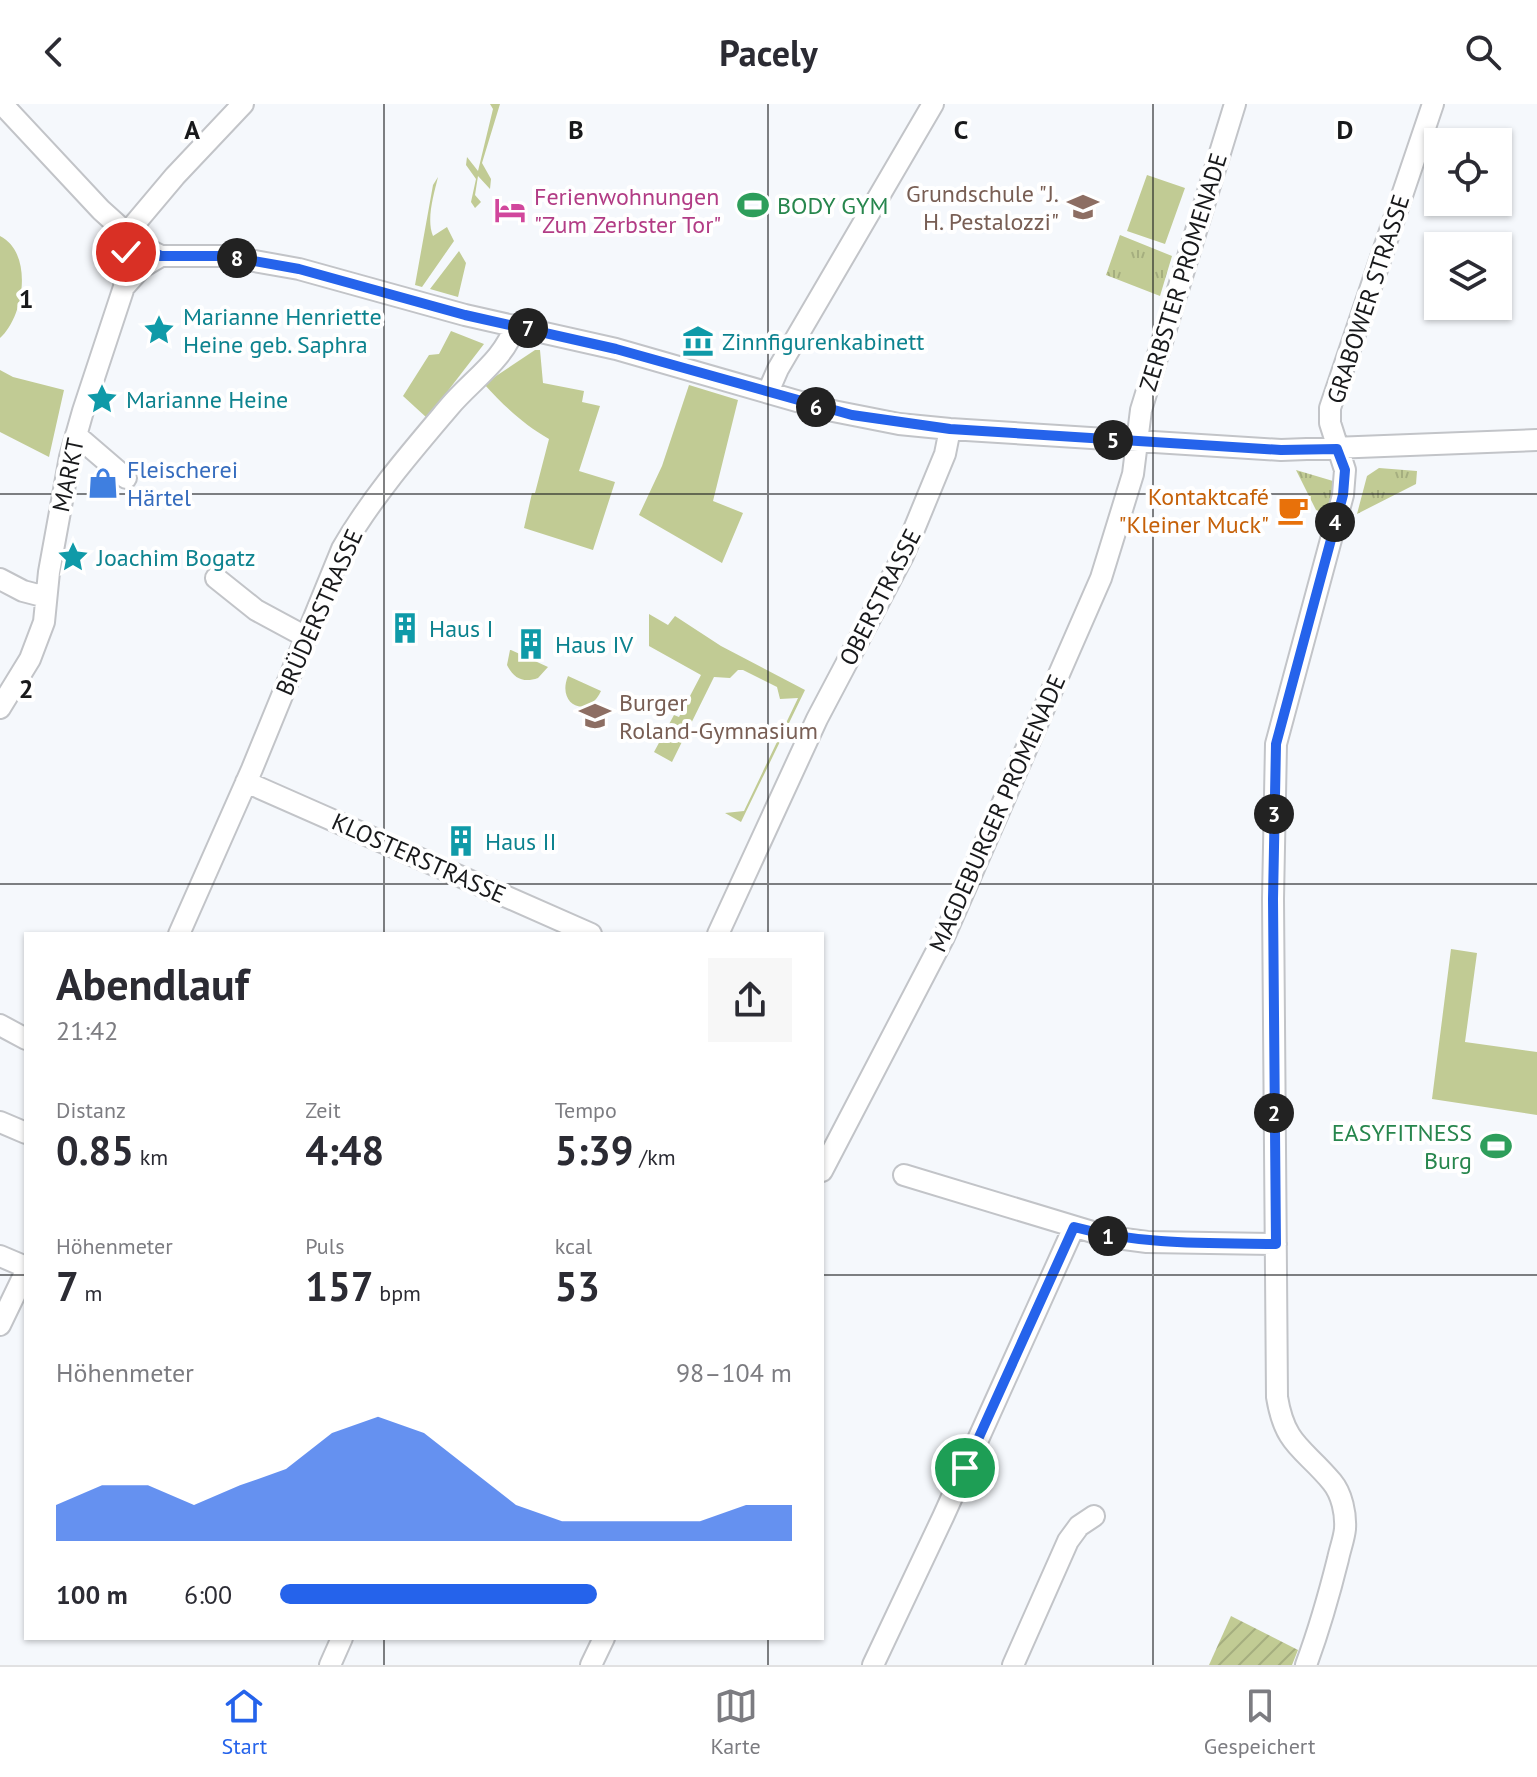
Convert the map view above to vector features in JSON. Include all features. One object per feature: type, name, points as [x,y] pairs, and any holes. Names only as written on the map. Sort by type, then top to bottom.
[{"type":"street","points":[[2,104],[101,210],[141,246],[161,256],[226,256],[299,269],[465,315],[616,349],[852,415],[950,429],[1281,450],[1537,440]]},
{"type":"street","points":[[127,233],[175,176],[243,104]]},
{"type":"street","points":[[768,392],[778,369],[933,104]]},
{"type":"street","name":"ZERBSTER PROMENADE","points":[[1136,442],[1141,410],[1235,104]]},
{"type":"street","name":"GRABOWER STRASSE","points":[[1306,1665],[1345,1529],[1344,1510],[1334,1484],[1299,1450],[1283,1425],[1277,1397],[1273,899],[1276,744],[1343,495],[1345,470],[1329,417],[1335,391],[1433,104]]},
{"type":"street","name":"MARKT","points":[[0,708],[17,683],[44,622],[65,483],[76,435],[124,287],[127,233]]},
{"type":"street","points":[[124,287],[141,268],[161,256]]},
{"type":"street","name":"BRÜDERSTRASSE","points":[[180,932],[246,782],[342,549],[355,526],[451,405],[508,343],[515,325]]},
{"type":"street","name":"OBERSTRASSE","points":[[719,932],[817,719],[903,556],[945,454],[950,429]]},
{"type":"street","points":[[76,435],[126,478]]},
{"type":"street","name":"MAGDEBURGER PROMENADE","points":[[824,1167],[944,937],[998,818],[1020,759],[1077,636],[1123,514],[1133,474],[1136,442]]},
{"type":"street","points":[[216,578],[256,610],[306,637]]},
{"type":"street","points":[[0,579],[23,591],[46,597]]},
{"type":"street","name":"KLOSTERSTRASSE","points":[[246,782],[586,932]]},
{"type":"street","points":[[0,1025],[24,1038]]},
{"type":"street","points":[[0,1122],[24,1132]]},
{"type":"street","points":[[904,1175],[1109,1237],[1147,1242],[1276,1244]]},
{"type":"street","points":[[873,1665],[1074,1227]]},
{"type":"street","points":[[0,1256],[24,1268]]},
{"type":"street","points":[[0,1325],[24,1273]]},
{"type":"street","points":[[1013,1665],[1068,1541],[1079,1526],[1094,1516]]},
{"type":"street","points":[[330,1665],[341,1640]]},
{"type":"street","points":[[591,1665],[603,1640]]},
{"type":"green space","points":[[490,104],[500,104],[482,163],[491,179],[490,189],[478,176],[475,195],[481,202],[475,208],[471,202],[476,179],[466,165],[467,157],[478,171],[493,109]]},
{"type":"green space","points":[[1147,175],[1185,188],[1165,244],[1127,231]]},
{"type":"green space","points":[[438,177],[431,206],[431,229],[433,236],[447,227],[454,241],[422,287],[415,285],[433,185]]},
{"type":"green space","points":[[1120,235],[1172,256],[1160,296],[1106,275]]},
{"type":"green space","points":[[0,236],[11,244],[18,256],[22,286],[15,316],[0,338]]},
{"type":"green space","points":[[459,251],[466,263],[458,297],[430,289]]},
{"type":"green space","points":[[451,331],[484,344],[427,418],[403,396],[429,355],[439,354]]},
{"type":"green space","points":[[535,350],[540,350],[543,383],[584,391],[582,402],[600,406],[579,471],[615,482],[593,550],[524,528],[549,439],[514,414],[484,384]]},
{"type":"green space","points":[[0,370],[13,377],[64,390],[49,457],[0,432]]},
{"type":"green space","points":[[689,385],[738,400],[713,501],[743,513],[722,563],[639,515],[662,466]]},
{"type":"green space","points":[[1379,468],[1417,471],[1416,484],[1357,514],[1367,476]]},
{"type":"green space","points":[[1296,470],[1333,481],[1328,514],[1316,510]]},
{"type":"green space","points":[[649,614],[668,625],[675,616],[721,646],[805,690],[741,822],[725,813],[744,811],[798,698],[780,699],[777,687],[743,670],[738,670],[730,678],[714,677],[672,762],[654,752],[674,715],[679,717],[701,675],[649,646]]},
{"type":"green space","points":[[510,650],[548,667],[538,678],[520,679],[507,665]]},
{"type":"green space","points":[[568,676],[601,691],[589,705],[575,705],[566,695]]},
{"type":"green space","points":[[1451,949],[1477,953],[1465,1042],[1537,1052],[1537,1115],[1432,1099]]},
{"type":"green space","points":[[1231,1616],[1298,1650],[1292,1665],[1209,1665]]},
{"type":"place","name":"BODY GYM","points":[[753,205]]},
{"type":"place","name":"Grundschule \"J. H. Pestalozzi\"","points":[[1083,207]]},
{"type":"place","name":"Ferienwohnungen \"Zum Zerbster Tor\"","points":[[510,210]]},
{"type":"place","name":"Marianne Henriette Heine geb. Saphra","points":[[159,330]]},
{"type":"place","name":"Zinnfigurenkabinett","points":[[698,341]]},
{"type":"place","name":"Marianne Heine","points":[[102,399]]},
{"type":"place","name":"Fleischerei Härtel","points":[[103,483]]},
{"type":"place","name":"Kontaktcafé \"Kleiner Muck\"","points":[[1293,510]]},
{"type":"place","name":"Joachim Bogatz","points":[[73,557]]},
{"type":"place","name":"Haus I","points":[[405,628]]},
{"type":"place","name":"Haus IV","points":[[531,644]]},
{"type":"place","name":"Burger Roland-Gymnasium","points":[[595,716]]},
{"type":"place","name":"Haus II","points":[[461,841]]},
{"type":"place","name":"EASYFITNESS Burg","points":[[1496,1146]]},
{"type":"route","points":[[126,252],[127,233],[141,246],[161,256],[226,256],[299,269],[465,315],[616,349],[828,410],[899,424],[1136,442],[1281,450],[1337,449],[1345,470],[1343,495],[1276,744],[1273,899],[1276,1244],[1147,1242],[1109,1237],[1074,1227],[965,1468]]}]
